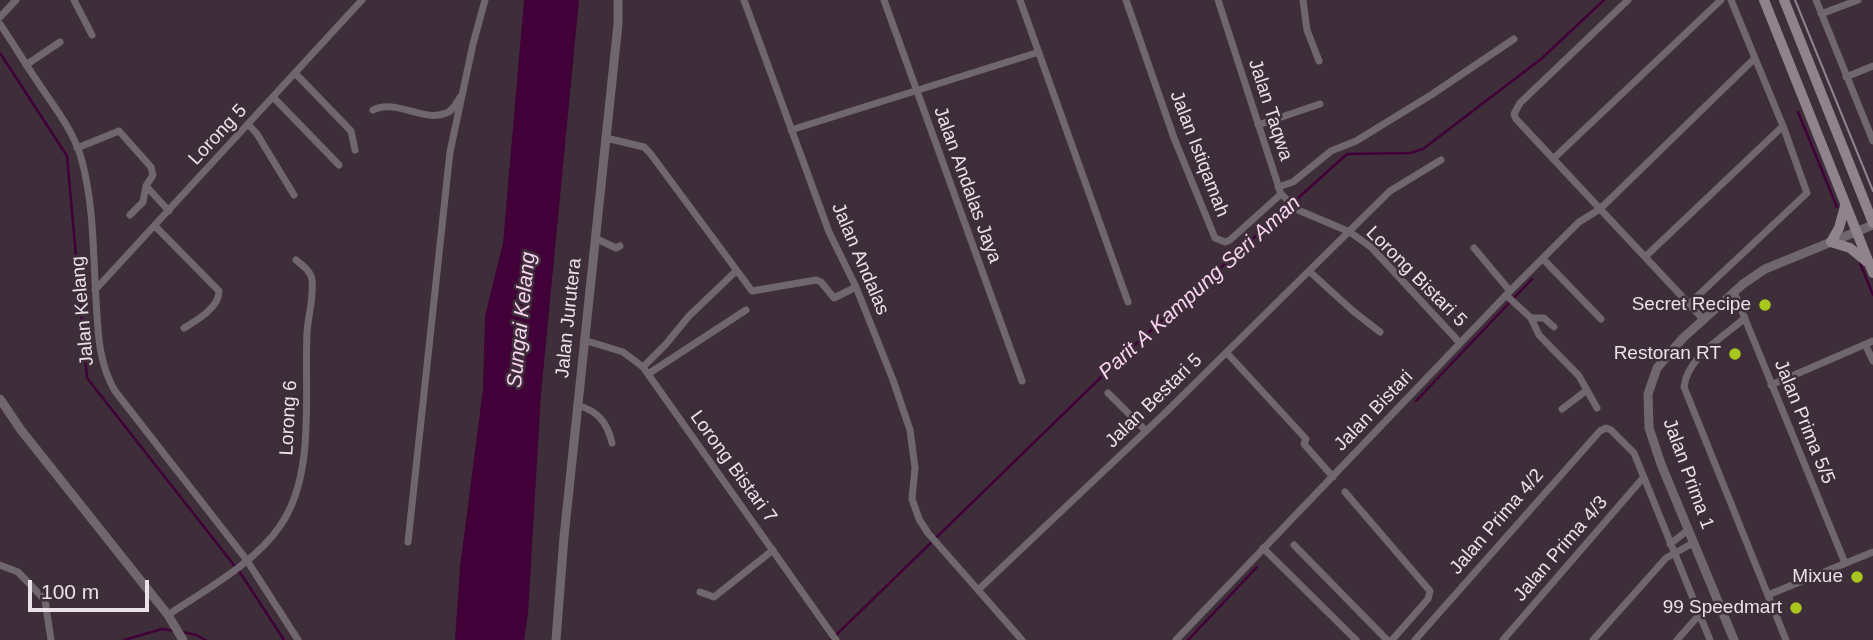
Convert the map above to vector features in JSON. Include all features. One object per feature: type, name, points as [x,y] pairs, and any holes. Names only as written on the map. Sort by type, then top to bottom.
[{"type":"main road","points":[[1764,0],[1871,269]]},
{"type":"main road","points":[[1784,0],[1873,224]]},
{"type":"main road","points":[[1845,206],[1839,228],[1831,242],[1850,248],[1871,269]]},
{"type":"street","points":[[0,17],[16,0]]},
{"type":"street","points":[[74,0],[92,35]]},
{"type":"street","name":"Lorong 5","points":[[95,290],[362,0]]},
{"type":"street","points":[[408,542],[450,152],[485,0]]},
{"type":"street","name":"Jalan Jurutera","points":[[556,640],[577,405],[618,24],[618,0]]},
{"type":"street","name":"Jalan Andalas","points":[[744,0],[829,232],[856,287],[893,380],[909,430],[915,468],[912,499],[919,519],[940,548],[1022,640]]},
{"type":"street","name":"Jalan Andalas Jaya","points":[[884,0],[1022,381]]},
{"type":"street","points":[[1020,0],[1128,302]]},
{"type":"street","name":"Jalan Istiqamah","points":[[1126,0],[1174,138],[1215,238],[1225,242],[1280,190],[1331,151],[1364,136],[1431,96],[1514,39]]},
{"type":"street","name":"Jalan Taqwa","points":[[1218,0],[1280,190],[1298,210],[1350,232]]},
{"type":"street","points":[[1303,0],[1307,30],[1319,61]]},
{"type":"street","points":[[1628,0],[1517,106],[1516,119],[1703,319]]},
{"type":"street","points":[[1553,159],[1721,0]]},
{"type":"street","points":[[1689,304],[1807,193],[1731,0]]},
{"type":"street","points":[[1816,0],[1873,139]]},
{"type":"street","points":[[1821,14],[1858,0]]},
{"type":"street","name":"Jalan Kelang","points":[[0,24],[60,115],[77,148],[91,208],[100,357],[105,374],[298,640]]},
{"type":"street","points":[[26,65],[60,41]]},
{"type":"street","points":[[791,130],[1039,52]]},
{"type":"street","name":"Jalan Bistari","points":[[1176,640],[1460,344],[1510,297],[1579,222],[1600,209],[1754,59]]},
{"type":"street","points":[[1846,77],[1873,66]]},
{"type":"street","points":[[296,74],[351,131],[355,150]]},
{"type":"street","points":[[373,110],[385,106],[444,114],[449,112],[463,94]]},
{"type":"street","points":[[274,98],[339,165]]},
{"type":"street","points":[[1258,125],[1320,104]]},
{"type":"street","points":[[248,125],[257,134],[294,195]]},
{"type":"street","points":[[1645,257],[1783,127]]},
{"type":"street","points":[[77,148],[120,131],[153,171],[146,186],[144,202],[130,215]]},
{"type":"street","points":[[606,138],[644,147],[650,153],[752,291],[816,280],[821,282],[834,298],[856,287]]},
{"type":"street","name":"Jalan Bestari 5","points":[[978,590],[1227,353],[1390,191],[1441,160]]},
{"type":"street","points":[[146,186],[169,211]]},
{"type":"street","name":"Jalan Prima 1","points":[[1734,640],[1649,428],[1648,394],[1657,368],[1683,338],[1734,292],[1765,269],[1873,224]]},
{"type":"street","points":[[155,226],[219,291],[215,304],[184,328]]},
{"type":"street","name":"Lorong Bistari 5","points":[[1350,232],[1372,248],[1460,344]]},
{"type":"street","points":[[595,238],[616,248],[620,246]]},
{"type":"street","points":[[1474,248],[1510,297],[1531,318],[1539,335],[1579,376],[1597,408]]},
{"type":"street","points":[[1543,259],[1601,319]]},
{"type":"street","name":"Lorong 6","points":[[168,615],[244,562],[269,540],[288,513],[297,492],[302,464],[308,384],[307,336],[312,278],[307,269],[296,260]]},
{"type":"street","points":[[643,367],[689,316],[736,271]]},
{"type":"street","points":[[1309,271],[1353,311],[1380,331]]},
{"type":"street","name":"Jalan Prima 5/5","points":[[1734,292],[1845,563]]},
{"type":"street","points":[[648,374],[746,310]]},
{"type":"street","points":[[1531,318],[1544,318],[1554,327]]},
{"type":"street","points":[[1745,318],[1686,373],[1684,387],[1786,640]]},
{"type":"street","name":"Lorong Bistari 7","points":[[584,340],[623,352],[643,367],[836,640]]},
{"type":"street","points":[[1772,384],[1871,345],[1873,361]]},
{"type":"street","points":[[1227,353],[1306,439],[1304,444],[1308,451],[1333,477]]},
{"type":"street","points":[[1562,410],[1587,390]]},
{"type":"street","points":[[1108,393],[1146,431]]},
{"type":"street","points":[[0,399],[20,430],[168,615],[179,634]]},
{"type":"street","points":[[577,405],[592,409],[605,421],[612,443]]},
{"type":"street","name":"Jalan Prima 4/2","points":[[1415,640],[1600,431],[1605,428],[1611,430],[1634,453],[1643,478]]},
{"type":"street","points":[[1643,478],[1710,640]]},
{"type":"street","name":"Jalan Prima 4/3","points":[[1503,640],[1643,478]]},
{"type":"street","points":[[1294,545],[1390,640],[1428,599],[1430,591],[1345,492]]},
{"type":"street","points":[[1666,558],[1671,542],[1688,530]]},
{"type":"street","points":[[1593,640],[1666,558],[1693,543]]},
{"type":"street","points":[[1263,548],[1356,640]]},
{"type":"street","points":[[700,592],[714,597],[773,550]]},
{"type":"street","points":[[1768,595],[1873,552]]},
{"type":"street","points":[[0,565],[18,572],[45,600],[51,640]]},
{"type":"street","points":[[1678,640],[1699,615]]},
{"type":"water","name":"Sungai Kelang","points":[[524,0],[579,0],[541,394],[528,614],[524,640],[455,640],[460,567],[483,389],[485,316],[503,243]]},
{"type":"waterway","name":"Parit A Kampung Seri Aman","points":[[831,640],[1128,351],[1347,154],[1410,153],[1423,149],[1541,59],[1604,0]]},
{"type":"waterway","points":[[0,53],[67,156],[87,378],[241,574],[284,640]]},
{"type":"waterway","points":[[1798,112],[1837,207]]},
{"type":"waterway","points":[[1860,263],[1873,295]]},
{"type":"waterway","points":[[1416,401],[1532,279]]},
{"type":"waterway","points":[[1188,640],[1257,567]]},
{"type":"waterway","points":[[124,640],[162,629],[175,631]]},
{"type":"waterway","points":[[182,632],[206,640]]},
{"type":"tram line","points":[[1795,0],[1873,191]]},
{"type":"place","name":"Secret Recipe","points":[[1765,305]]},
{"type":"place","name":"Restoran RT","points":[[1735,354]]},
{"type":"place","name":"Mixue","points":[[1857,577]]},
{"type":"place","name":"99 Speedmart","points":[[1796,608]]}]
